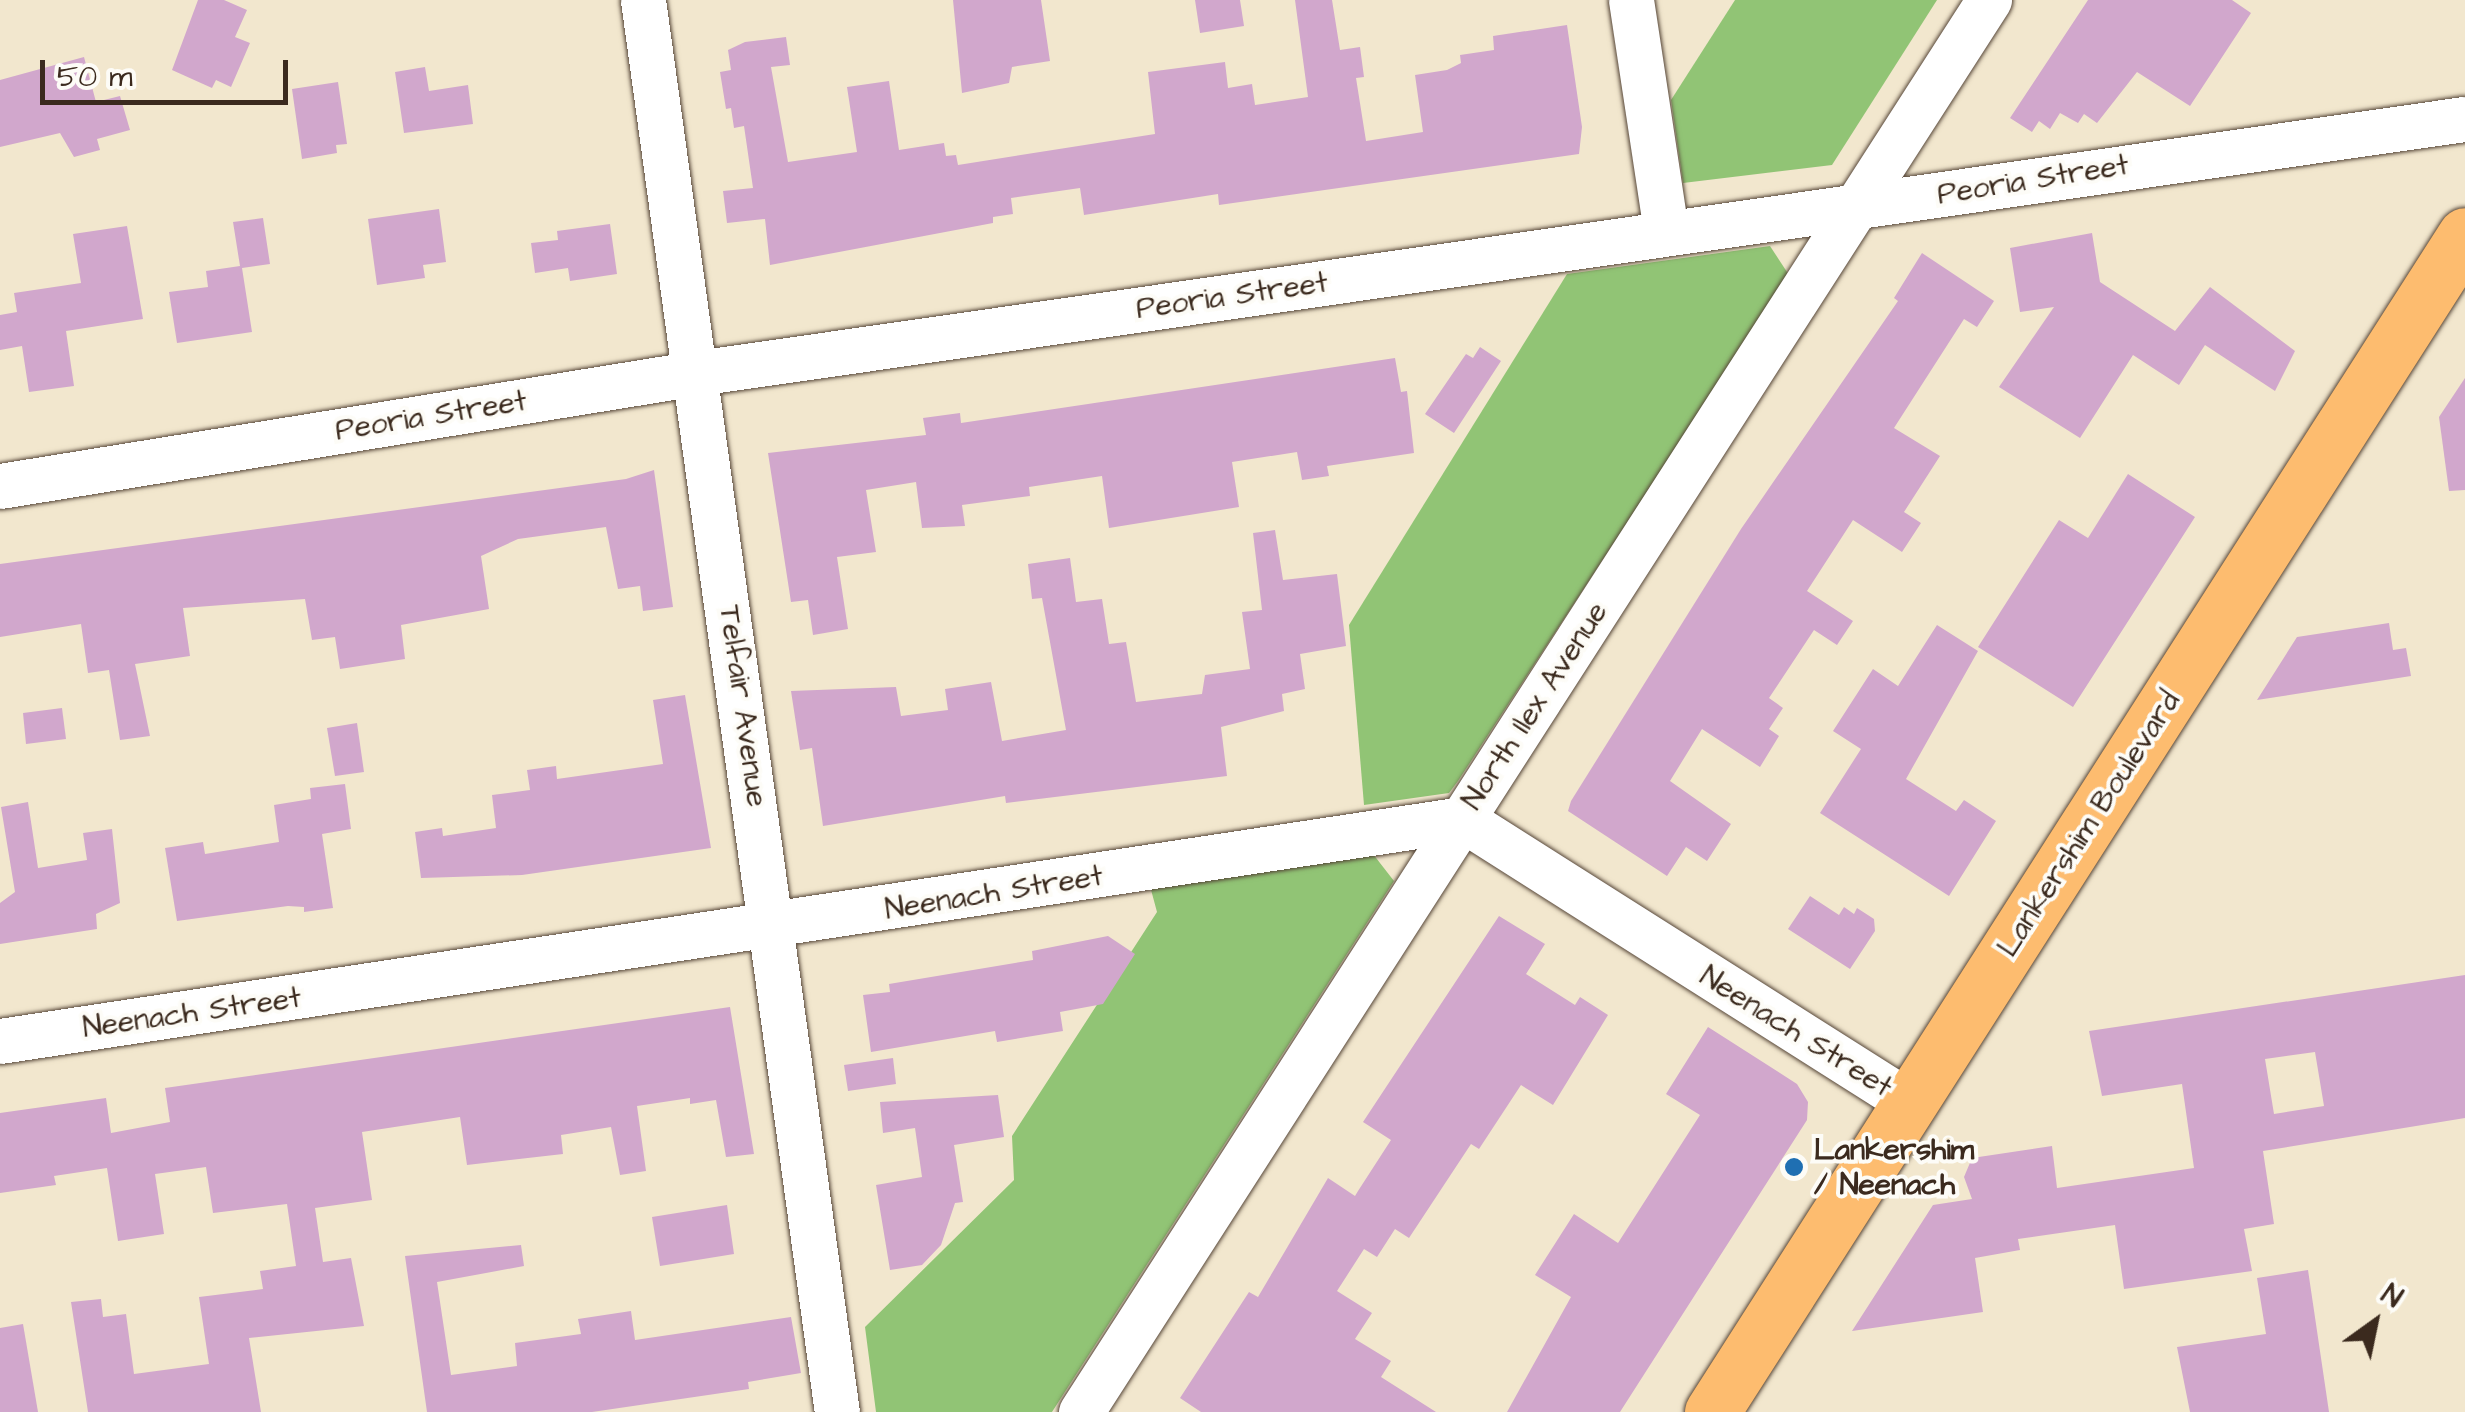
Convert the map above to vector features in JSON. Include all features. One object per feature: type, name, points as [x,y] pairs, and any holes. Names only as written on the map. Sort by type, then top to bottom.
[{"type":"main road","name":"Lankershim Boulevard","points":[[1712,1412],[2465,234]]},
{"type":"street","name":"Telfair Avenue","points":[[643,0],[774,927],[837,1412]]},
{"type":"street","points":[[1632,0],[1666,232]]},
{"type":"street","name":"North Ilex Avenue","points":[[1081,1412],[1989,0]]},
{"type":"street","name":"Peoria Street","points":[[0,486],[697,374],[2465,118]]},
{"type":"street","name":"Neenach Street","points":[[0,1041],[774,927],[1462,819],[1910,1103]]},
{"type":"green space","points":[[1735,0],[1937,0],[1832,165],[1683,183],[1671,100]]},
{"type":"green space","points":[[1770,246],[1789,275],[1458,781],[1449,793],[1364,805],[1349,625],[1567,274]]},
{"type":"green space","points":[[1373,854],[1394,881],[1052,1412],[876,1412],[865,1327],[1014,1180],[1012,1136],[1157,912],[1150,886]]},
{"type":"building","points":[[198,0],[224,0],[247,10],[235,37],[250,43],[231,87],[216,80],[212,88],[172,70]]},
{"type":"building","points":[[953,0],[1041,0],[1050,61],[1012,67],[1009,83],[962,93]]},
{"type":"building","points":[[1195,0],[1240,0],[1244,26],[1200,33]]},
{"type":"building","points":[[1295,0],[1332,0],[1340,50],[1360,47],[1364,77],[1356,78],[1366,141],[1423,132],[1415,75],[1447,70],[1461,63],[1460,55],[1494,50],[1493,36],[1567,25],[1582,127],[1579,154],[1219,205],[1218,194],[1084,215],[1080,188],[1011,198],[1013,214],[993,217],[993,223],[770,265],[765,219],[727,223],[723,191],[753,188],[744,126],[734,128],[731,108],[726,109],[720,72],[731,70],[728,50],[745,42],[786,37],[790,65],[771,67],[788,162],[857,152],[847,87],[889,81],[899,150],[944,143],[946,156],[956,155],[958,165],[1155,134],[1148,72],[1225,62],[1228,88],[1252,84],[1255,105],[1308,97]]},
{"type":"building","points":[[2088,0],[2232,0],[2251,13],[2190,106],[2137,72],[2097,123],[2084,114],[2078,123],[2060,113],[2050,129],[2039,121],[2032,132],[2010,118]]},
{"type":"building","points":[[84,57],[96,102],[120,96],[130,130],[97,139],[100,150],[74,157],[60,133],[0,147],[0,80]]},
{"type":"building","points":[[425,67],[429,91],[468,85],[473,124],[404,133],[395,72]]},
{"type":"building","points":[[338,82],[347,144],[336,145],[337,153],[302,159],[292,89]]},
{"type":"building","points":[[439,209],[446,262],[423,265],[425,278],[377,285],[368,219]]},
{"type":"building","points":[[263,218],[270,264],[242,268],[252,332],[177,343],[169,292],[208,287],[206,271],[240,266],[233,222]]},
{"type":"building","points":[[610,224],[617,274],[570,281],[568,268],[535,273],[531,243],[558,240],[557,231]]},
{"type":"building","points":[[127,226],[143,319],[66,331],[74,386],[29,392],[22,346],[0,350],[0,315],[17,312],[14,293],[81,283],[73,234]]},
{"type":"building","points":[[2092,233],[2100,282],[2175,331],[2210,287],[2295,351],[2275,391],[2205,345],[2179,385],[2133,355],[2080,438],[1999,387],[2054,307],[2020,312],[2010,248]]},
{"type":"building","points":[[1922,253],[1994,301],[1977,327],[1964,319],[1894,428],[1940,456],[1904,512],[1921,523],[1902,552],[1853,520],[1807,591],[1853,621],[1837,645],[1814,630],[1769,698],[1783,708],[1769,729],[1779,736],[1760,767],[1702,729],[1670,781],[1731,824],[1707,861],[1686,847],[1667,876],[1568,811],[1571,801],[1741,529],[1898,301],[1894,298]]},
{"type":"building","points":[[1480,347],[1501,361],[1454,433],[1425,414],[1466,354],[1473,358]]},
{"type":"building","points":[[1395,358],[1401,392],[1407,391],[1414,453],[1327,466],[1329,476],[1302,480],[1297,452],[1232,462],[1239,507],[1109,528],[1102,476],[1029,487],[1030,496],[962,505],[965,526],[922,528],[916,482],[866,490],[876,552],[837,557],[848,629],[813,635],[808,600],[791,602],[768,453],[926,435],[923,418],[960,413],[961,423]]},
{"type":"building","points":[[2465,378],[2465,490],[2449,491],[2439,417]]},
{"type":"building","points":[[654,470],[673,607],[643,611],[640,586],[618,589],[606,527],[518,539],[481,556],[489,609],[401,625],[405,659],[340,669],[335,637],[312,640],[305,599],[183,608],[190,656],[135,664],[150,736],[120,740],[109,670],[88,673],[81,624],[0,637],[0,564],[626,479]]},
{"type":"building","points":[[2128,474],[2195,517],[2073,707],[1978,647],[2059,520],[2088,538]]},
{"type":"building","points":[[1275,530],[1283,580],[1337,574],[1346,646],[1300,654],[1305,689],[1282,694],[1284,711],[1221,727],[1227,776],[1006,803],[1005,796],[823,826],[812,748],[800,750],[791,691],[896,687],[901,716],[948,710],[945,689],[991,682],[1002,741],[1066,730],[1042,598],[1032,599],[1028,564],[1070,558],[1076,602],[1102,599],[1109,644],[1126,642],[1136,702],[1202,694],[1205,675],[1250,669],[1242,612],[1262,610],[1253,533]]},
{"type":"building","points":[[2389,623],[2393,650],[2406,648],[2411,676],[2257,700],[2297,637]]},
{"type":"building","points":[[1937,625],[1978,651],[1906,779],[1956,811],[1964,800],[1996,821],[1949,896],[1820,813],[1861,749],[1833,731],[1873,669],[1898,686]]},
{"type":"building","points":[[685,695],[711,848],[522,875],[421,878],[415,832],[442,828],[443,836],[496,828],[492,795],[530,790],[527,770],[556,766],[557,779],[663,764],[653,700]]},
{"type":"building","points":[[62,708],[66,739],[26,744],[23,713]]},
{"type":"building","points":[[357,723],[364,772],[335,776],[327,728]]},
{"type":"building","points":[[345,784],[351,829],[322,834],[333,908],[304,912],[304,907],[288,906],[177,921],[165,848],[203,842],[205,854],[279,842],[274,805],[311,799],[310,788]]},
{"type":"building","points":[[28,802],[38,868],[87,860],[83,833],[112,829],[120,903],[96,914],[97,929],[0,944],[0,903],[15,892],[1,807]]},
{"type":"building","points":[[1810,896],[1839,915],[1844,907],[1854,914],[1857,908],[1874,919],[1875,931],[1850,969],[1788,929]]},
{"type":"building","points":[[1499,916],[1545,944],[1526,974],[1575,1005],[1580,997],[1608,1015],[1553,1105],[1521,1085],[1479,1149],[1471,1144],[1409,1238],[1395,1229],[1377,1257],[1364,1249],[1337,1291],[1372,1313],[1355,1339],[1391,1361],[1381,1377],[1436,1412],[1201,1412],[1180,1398],[1249,1292],[1258,1297],[1328,1178],[1355,1196],[1391,1140],[1363,1122]]},
{"type":"building","points":[[1108,936],[1135,954],[1103,1004],[1060,1012],[1063,1031],[997,1042],[995,1031],[871,1052],[863,995],[890,992],[889,984],[1033,960],[1032,951]]},
{"type":"building","points":[[2465,975],[2465,1118],[2263,1151],[2274,1224],[2244,1229],[2252,1271],[2124,1289],[2115,1225],[2018,1239],[2020,1250],[1975,1258],[1983,1312],[1852,1331],[1933,1205],[1972,1199],[1964,1177],[1972,1158],[2052,1146],[2057,1188],[2194,1168],[2182,1084],[2102,1096],[2089,1031]],"holes":[[[2315,1052],[2324,1106],[2274,1114],[2265,1059]]]},
{"type":"building","points":[[730,1007],[754,1154],[726,1157],[716,1100],[690,1104],[690,1098],[637,1106],[646,1171],[620,1175],[611,1127],[561,1135],[563,1154],[467,1165],[460,1117],[362,1132],[372,1200],[315,1208],[323,1262],[351,1258],[364,1326],[249,1338],[261,1412],[88,1412],[71,1302],[101,1299],[103,1317],[126,1314],[134,1374],[209,1364],[199,1297],[263,1289],[260,1271],[296,1266],[287,1204],[213,1213],[206,1167],[155,1174],[164,1234],[118,1241],[107,1168],[54,1176],[56,1185],[0,1193],[0,1113],[106,1098],[111,1133],[170,1122],[165,1088]]},
{"type":"building","points":[[1708,1027],[1797,1084],[1808,1102],[1807,1120],[1620,1412],[1507,1412],[1571,1297],[1535,1275],[1574,1214],[1618,1243],[1700,1115],[1666,1094]]},
{"type":"building","points":[[893,1058],[896,1084],[848,1091],[844,1065]]},
{"type":"building","points":[[998,1095],[1004,1137],[954,1145],[963,1202],[955,1203],[941,1245],[922,1265],[890,1270],[876,1185],[922,1177],[915,1128],[883,1133],[880,1102]]},
{"type":"building","points":[[727,1205],[734,1254],[660,1266],[652,1217]]},
{"type":"building","points":[[521,1245],[524,1266],[437,1282],[451,1375],[517,1366],[515,1343],[581,1334],[578,1319],[631,1311],[635,1340],[791,1317],[801,1373],[748,1382],[749,1389],[592,1412],[427,1412],[405,1256]]},
{"type":"building","points":[[2308,1270],[2329,1412],[2190,1412],[2177,1347],[2266,1334],[2257,1278]]},
{"type":"building","points":[[23,1324],[38,1412],[0,1412],[0,1328]]},
{"type":"place","name":"Lankershim / Neenach","points":[[1794,1167]]}]
